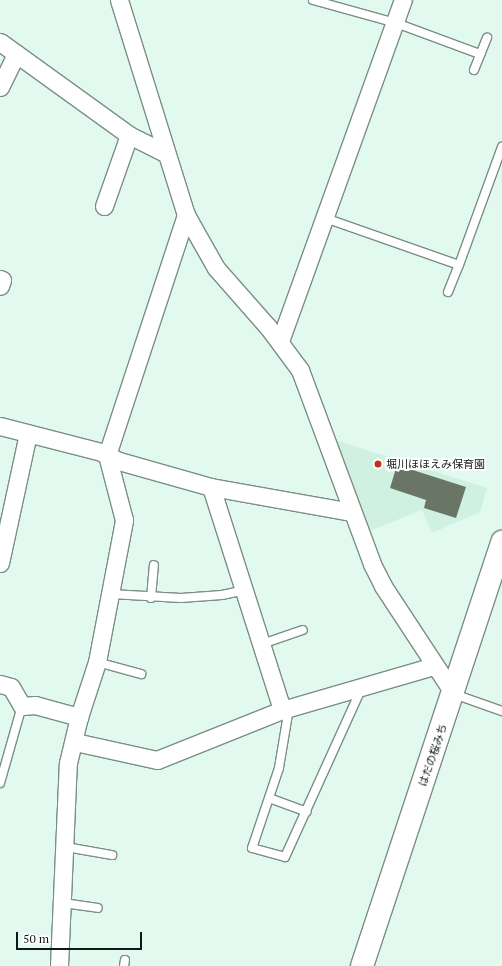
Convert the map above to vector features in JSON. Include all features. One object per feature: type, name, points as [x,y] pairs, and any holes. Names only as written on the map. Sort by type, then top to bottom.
[{"type":"street","points":[[119,0],[165,153],[186,215],[216,268],[280,341],[300,370],[351,512],[383,586],[433,666],[454,694]]},
{"type":"street","points":[[280,341],[326,218],[403,0]]},
{"type":"street","points":[[0,42],[129,135],[165,153]]},
{"type":"street","points":[[0,87],[16,54]]},
{"type":"street","points":[[104,206],[105,181],[129,135]]},
{"type":"street","points":[[59,966],[66,847],[66,784],[79,717],[97,662],[124,520],[107,455],[186,215]]},
{"type":"street","points":[[0,279],[2,280],[0,286]]},
{"type":"street","points":[[0,426],[107,455],[119,461],[211,486],[351,512]]},
{"type":"street","points":[[0,563],[28,434]]},
{"type":"street","points":[[211,486],[262,644],[286,709]]},
{"type":"street","name":"はだの桜みち","points":[[362,966],[454,694],[502,542]]},
{"type":"street","points":[[75,742],[157,760],[286,709],[364,684],[433,666]]},
{"type":"street","points":[[0,684],[11,687],[22,706],[35,705],[79,717]]},
{"type":"lane","points":[[313,0],[396,23],[480,54]]},
{"type":"lane","points":[[474,70],[487,37]]},
{"type":"lane","points":[[448,292],[502,148]]},
{"type":"lane","points":[[326,218],[459,264]]},
{"type":"lane","points":[[151,598],[154,565]]},
{"type":"lane","points":[[111,594],[151,598],[222,595],[245,590]]},
{"type":"lane","points":[[262,644],[303,630]]},
{"type":"lane","points":[[97,662],[140,674]]},
{"type":"lane","points":[[286,709],[279,768],[252,848],[285,857],[307,812],[364,684]]},
{"type":"lane","points":[[454,694],[502,711]]},
{"type":"lane","points":[[0,783],[22,706]]},
{"type":"lane","points":[[269,798],[307,812]]},
{"type":"lane","points":[[66,847],[112,855]]},
{"type":"lane","points":[[63,903],[98,908]]},
{"type":"shaded area","name":"堀川ほほえみ保育園","points":[[335,440],[487,488],[480,512],[432,533],[422,510],[369,531]]},
{"type":"building","points":[[397,465],[466,487],[456,518],[424,508],[426,500],[390,488]]},
{"type":"place","name":"堀川ほほえみ保育園","points":[[378,464]]}]
